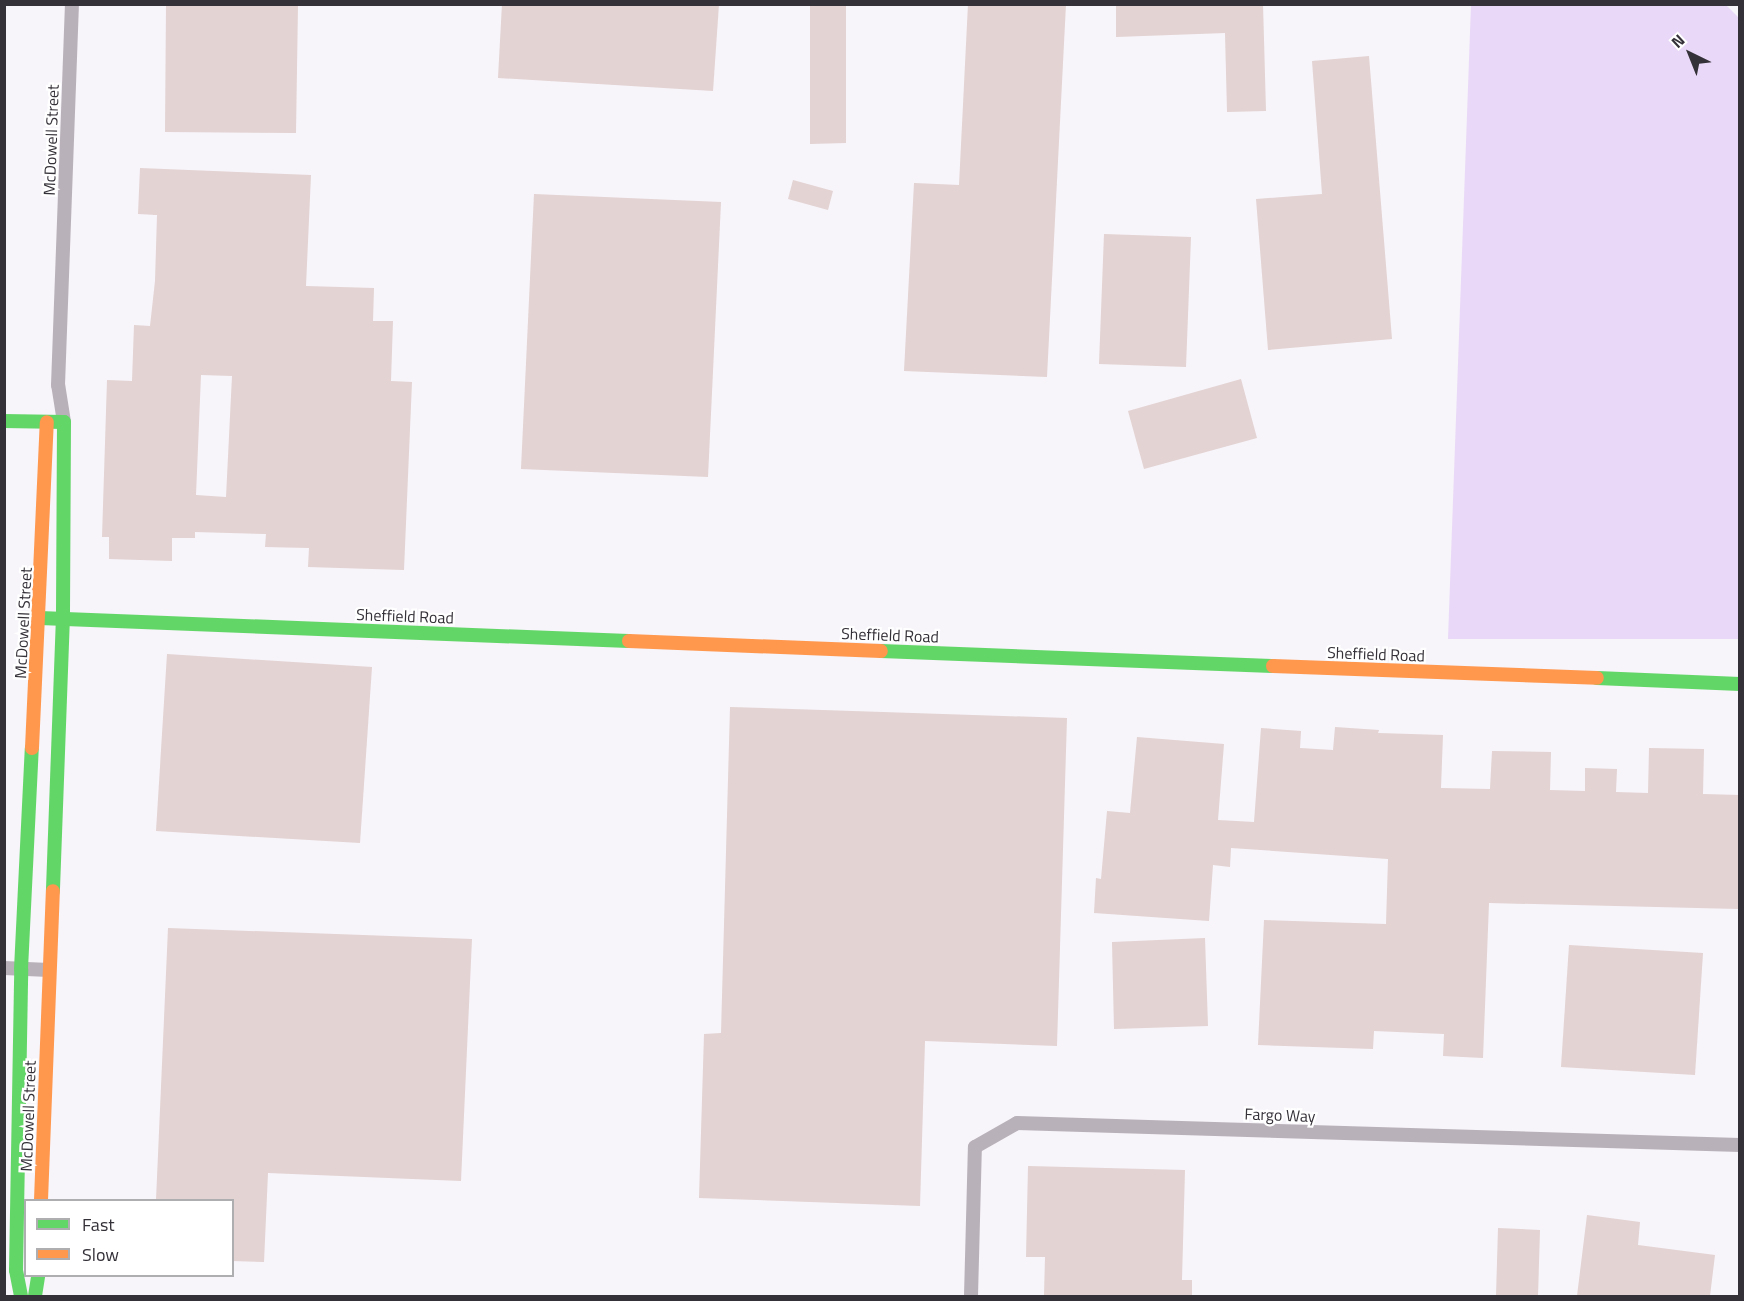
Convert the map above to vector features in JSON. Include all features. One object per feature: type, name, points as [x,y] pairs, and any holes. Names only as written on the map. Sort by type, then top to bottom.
[{"type":"street","name":"McDowell Street","points":[[42,1199],[63,619],[64,422],[58,385],[72,4]]},
{"type":"street","name":"McDowell Street","points":[[21,1296],[15,1270],[21,969],[40,618],[47,422],[58,385]]},
{"type":"street","points":[[4,421],[64,422]]},
{"type":"street","name":"Sheffield Road","points":[[40,618],[1740,684]]},
{"type":"street","points":[[4,968],[50,970]]},
{"type":"street","name":"Fargo Way","points":[[970,1296],[975,1147],[1017,1123],[1740,1145]]},
{"type":"street","points":[[35,1296],[38,1277]]},
{"type":"shaded area","points":[[1471,5],[1726,5],[1739,18],[1739,639],[1448,639]]},
{"type":"building","points":[[166,4],[298,4],[296,133],[165,132]]},
{"type":"building","points":[[502,4],[719,4],[713,91],[498,78]]},
{"type":"building","points":[[810,4],[846,4],[846,143],[810,144]]},
{"type":"building","points":[[968,4],[1066,4],[1047,377],[904,371],[914,183],[959,185]]},
{"type":"building","points":[[1116,4],[1263,4],[1266,111],[1227,112],[1225,33],[1116,37]]},
{"type":"building","points":[[1369,56],[1392,339],[1268,350],[1256,199],[1322,194],[1312,61]]},
{"type":"building","points":[[140,168],[311,175],[306,286],[374,288],[373,321],[393,321],[391,381],[412,382],[404,570],[308,567],[309,548],[265,547],[266,534],[195,532],[195,538],[172,538],[172,561],[109,559],[109,537],[102,537],[107,380],[132,381],[134,325],[150,326],[155,281],[157,215],[138,214]],"holes":[[[201,375],[232,376],[226,497],[196,495]]]},
{"type":"building","points":[[793,180],[833,191],[828,210],[788,199]]},
{"type":"building","points":[[534,194],[721,202],[708,477],[521,469]]},
{"type":"building","points":[[1104,234],[1191,237],[1186,367],[1099,364]]},
{"type":"building","points":[[1241,379],[1257,438],[1144,469],[1128,411]]},
{"type":"building","points":[[167,654],[372,667],[360,843],[156,831]]},
{"type":"building","points":[[730,707],[1067,718],[1057,1046],[925,1041],[920,1206],[699,1198],[704,1034],[721,1033]]},
{"type":"building","points":[[1335,727],[1379,730],[1378,733],[1443,735],[1441,788],[1490,789],[1492,751],[1551,752],[1550,790],[1585,791],[1585,768],[1617,769],[1616,792],[1648,793],[1649,748],[1704,749],[1703,794],[1740,795],[1738,909],[1489,903],[1483,1058],[1443,1056],[1444,1034],[1374,1031],[1373,1049],[1258,1045],[1264,920],[1386,924],[1388,859],[1231,848],[1230,867],[1213,865],[1209,921],[1094,913],[1096,878],[1101,879],[1107,811],[1130,813],[1137,737],[1224,744],[1218,820],[1254,822],[1261,728],[1301,731],[1300,748],[1333,750]]},
{"type":"building","points":[[168,928],[472,939],[461,1181],[268,1173],[264,1262],[234,1261],[234,1199],[156,1199]]},
{"type":"building","points":[[1205,938],[1208,1026],[1114,1029],[1112,942]]},
{"type":"building","points":[[1569,945],[1703,953],[1695,1075],[1561,1067]]},
{"type":"building","points":[[1028,1166],[1185,1170],[1182,1280],[1192,1280],[1192,1296],[1044,1296],[1045,1257],[1026,1257]]},
{"type":"building","points":[[1587,1215],[1640,1222],[1638,1245],[1715,1255],[1710,1296],[1577,1296]]},
{"type":"building","points":[[1498,1228],[1540,1230],[1538,1296],[1496,1296]]},
{"type":"traffic: fast","points":[[4,421],[64,422],[63,616],[53,891]]},
{"type":"traffic: fast","points":[[40,618],[629,641]]},
{"type":"traffic: fast","points":[[881,651],[1273,666]]},
{"type":"traffic: fast","points":[[1597,678],[1740,684]]},
{"type":"traffic: fast","points":[[21,1296],[16,1270],[21,969],[32,748]]},
{"type":"traffic: fast","points":[[35,1296],[38,1277]]},
{"type":"traffic: slow","points":[[32,748],[47,422]]},
{"type":"traffic: slow","points":[[629,641],[881,651]]},
{"type":"traffic: slow","points":[[1273,666],[1597,678]]},
{"type":"traffic: slow","points":[[41,1199],[53,891]]}]
